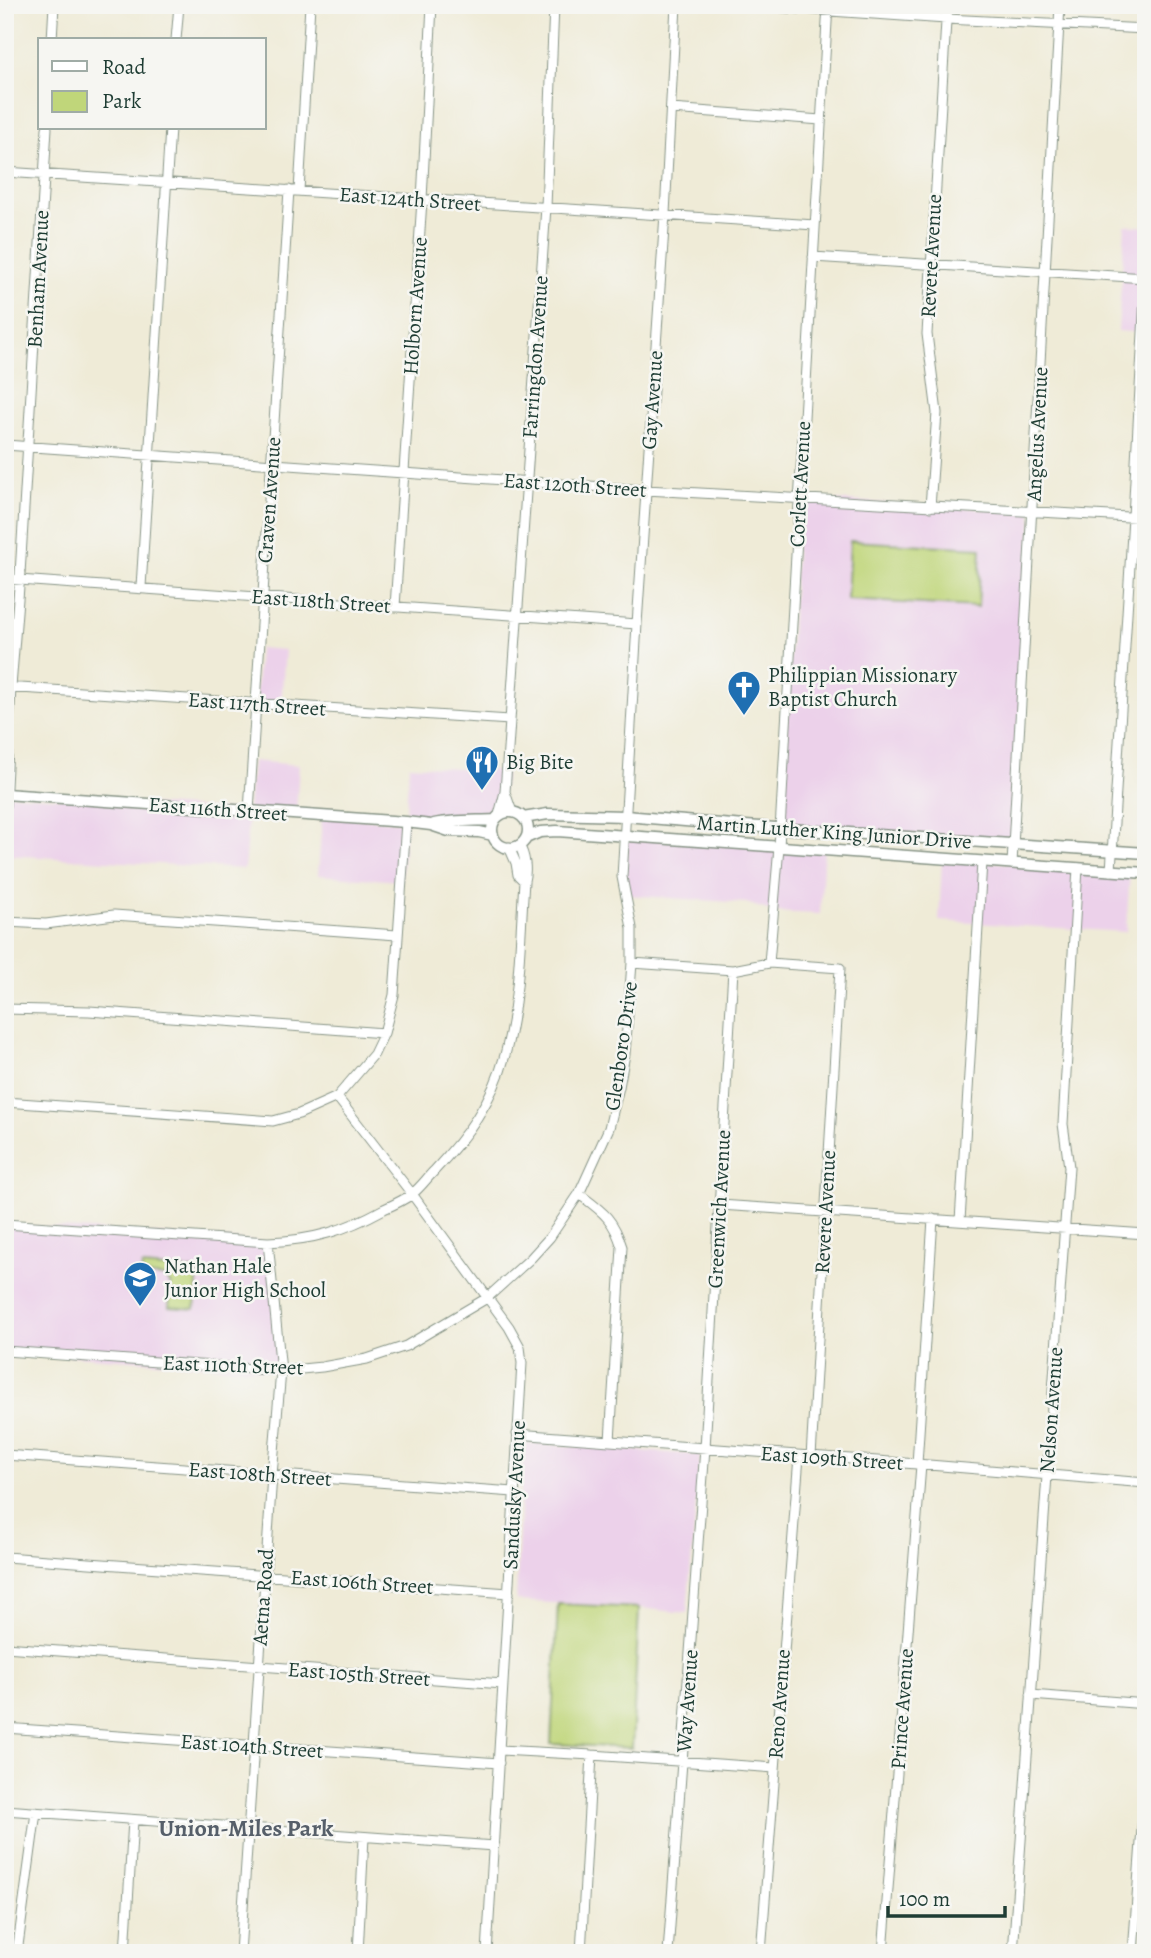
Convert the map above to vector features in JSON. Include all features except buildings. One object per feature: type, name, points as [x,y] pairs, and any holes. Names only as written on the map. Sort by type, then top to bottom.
[{"type":"main road","name":"East 116th Street","points":[[6,794],[406,822],[431,825],[449,831],[493,835]]},
{"type":"main road","points":[[512,812],[523,818],[528,830],[518,843],[499,844],[492,830],[497,818],[512,812]]},
{"type":"main road","name":"Martin Luther King Junior Drive","points":[[523,818],[548,814],[625,816],[1146,853]]},
{"type":"main road","name":"East 116th Street","points":[[431,825],[497,818]]},
{"type":"main road","name":"Martin Luther King Junior Drive","points":[[518,843],[540,832],[557,831],[1146,873]]},
{"type":"street","points":[[52,38],[54,5]]},
{"type":"street","points":[[176,38],[179,5]]},
{"type":"street","name":"Craven Avenue","points":[[248,811],[272,463],[310,5]]},
{"type":"street","name":"Holborn Avenue","points":[[395,607],[432,5]]},
{"type":"street","name":"Farringdon Avenue","points":[[497,818],[505,792],[545,207],[554,5]]},
{"type":"street","name":"Gay Avenue","points":[[624,837],[676,5]]},
{"type":"street","points":[[743,5],[1146,29]]},
{"type":"street","name":"Revere Avenue","points":[[930,507],[937,413],[927,334],[947,5]]},
{"type":"street","name":"Angelus Avenue","points":[[1012,864],[1060,5]]},
{"type":"street","name":"Corlett Avenue","points":[[769,963],[779,847],[828,8]]},
{"type":"street","points":[[671,109],[821,120]]},
{"type":"street","name":"Benham Avenue","points":[[5,807],[8,687],[20,580],[47,130]]},
{"type":"street","points":[[141,587],[170,130]]},
{"type":"street","name":"East 124th Street","points":[[5,172],[815,225]]},
{"type":"street","points":[[813,257],[1146,277],[1111,870]]},
{"type":"street","name":"East 120th Street","points":[[5,445],[646,490],[1146,518]]},
{"type":"street","name":"East 118th Street","points":[[5,579],[637,624]]},
{"type":"street","name":"East 117th Street","points":[[8,687],[510,720]]},
{"type":"street","name":"Farringdon Avenue","points":[[505,792],[512,812]]},
{"type":"street","points":[[5,1102],[273,1121],[299,1114],[337,1097],[374,1054],[384,1033],[394,995],[406,822]]},
{"type":"street","name":"Glenboro Drive","points":[[487,1298],[550,1237],[579,1194],[609,1128],[625,1055],[632,963],[632,928],[622,877],[624,837]]},
{"type":"street","points":[[5,1224],[268,1242],[298,1241],[326,1235],[362,1222],[412,1194],[459,1146],[482,1113],[505,1056],[516,1007],[524,881],[518,875],[516,863],[518,843]]},
{"type":"street","points":[[960,1221],[982,862]]},
{"type":"street","name":"Nelson Avenue","points":[[1013,1953],[1069,1167],[1063,1125],[1078,868]]},
{"type":"street","points":[[5,922],[46,925],[114,915],[397,935]]},
{"type":"street","points":[[632,963],[733,970],[769,963]]},
{"type":"street","name":"Revere Avenue","points":[[769,963],[840,968],[811,1457]]},
{"type":"street","name":"Greenwich Avenue","points":[[705,1448],[733,970]]},
{"type":"street","points":[[5,1009],[89,1011],[384,1033]]},
{"type":"street","name":"Sandusky Avenue","points":[[337,1097],[412,1194],[509,1327],[520,1347],[522,1363],[487,1953]]},
{"type":"street","points":[[579,1194],[603,1213],[616,1229],[622,1247],[610,1441]]},
{"type":"street","points":[[720,1205],[1146,1234]]},
{"type":"street","name":"Prince Avenue","points":[[883,1953],[919,1464],[933,1219]]},
{"type":"street","name":"Aetna Road","points":[[240,1953],[258,1667],[281,1371],[268,1242]]},
{"type":"street","name":"East 110th Street","points":[[5,1351],[281,1371],[322,1367],[367,1359],[405,1346],[487,1298]]},
{"type":"street","name":"East 109th Street","points":[[517,1434],[1146,1483]]},
{"type":"street","name":"Way Avenue","points":[[668,1953],[705,1448]]},
{"type":"street","name":"East 108th Street","points":[[5,1455],[514,1492]]},
{"type":"street","name":"Reno Avenue","points":[[761,1953],[799,1456]]},
{"type":"street","name":"East 106th Street","points":[[5,1557],[509,1593]]},
{"type":"street","name":"East 105th Street","points":[[5,1647],[503,1684]]},
{"type":"street","points":[[1031,1695],[1146,1704]]},
{"type":"street","name":"East 104th Street","points":[[5,1728],[499,1763]]},
{"type":"street","points":[[500,1750],[775,1768]]},
{"type":"street","points":[[581,1953],[592,1755]]},
{"type":"street","points":[[1133,1953],[1146,1773]]},
{"type":"street","points":[[5,1810],[494,1846]]},
{"type":"street","points":[[17,1953],[36,1812]]},
{"type":"street","points":[[125,1953],[133,1820]]},
{"type":"street","points":[[358,1953],[364,1837]]},
{"type":"shaded area","points":[[1125,225],[1146,227],[1143,333],[1118,331]]},
{"type":"shaded area","points":[[799,498],[1032,512],[1013,844],[780,829]]},
{"type":"shaded area","points":[[259,648],[285,650],[281,706],[255,704]]},
{"type":"shaded area","points":[[252,761],[299,765],[296,814],[249,811],[244,869],[5,855],[5,794],[248,811]]},
{"type":"shaded area","points":[[409,765],[506,771],[499,815],[406,822],[401,881],[318,875],[322,816],[405,822]]},
{"type":"shaded area","points":[[624,837],[824,850],[820,914],[774,912],[746,903],[626,895]]},
{"type":"shaded area","points":[[942,859],[1130,872],[1126,932],[939,921]]},
{"type":"shaded area","name":"Nathan Hale Junior High School","points":[[5,1224],[268,1242],[281,1371],[5,1351]]},
{"type":"shaded area","points":[[523,1443],[700,1455],[687,1613],[516,1601]]},
{"type":"green space","points":[[850,541],[981,548],[978,607],[847,600]]},
{"type":"green space","points":[[142,1266],[198,1271],[195,1309],[169,1307],[171,1285],[165,1277],[141,1275]]},
{"type":"green space","points":[[558,1604],[639,1608],[632,1748],[551,1744]]},
{"type":"place","name":"Philippian Missionary Baptist Church","points":[[744,717]]},
{"type":"place","name":"Big Bite","points":[[482,792]]},
{"type":"place","name":"Nathan Hale Junior High School","points":[[140,1308]]},
{"type":"district","name":"Union-Miles Park","points":[[246,1828]]}]
